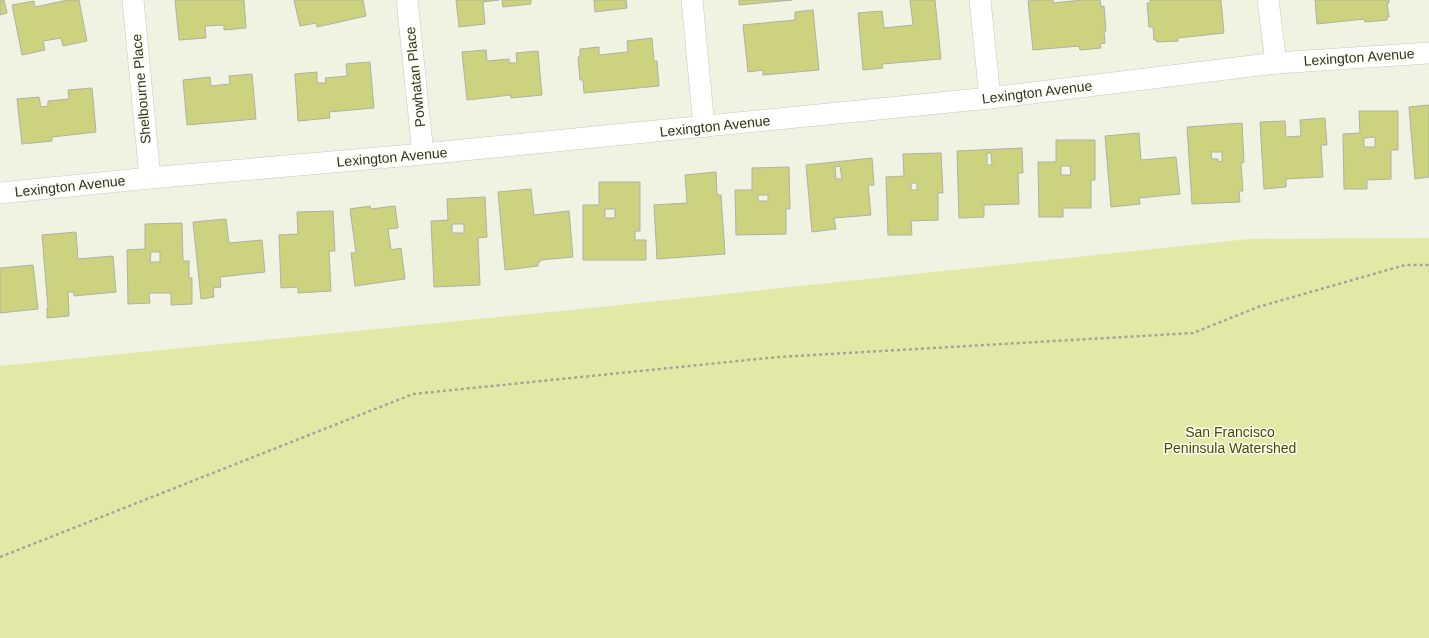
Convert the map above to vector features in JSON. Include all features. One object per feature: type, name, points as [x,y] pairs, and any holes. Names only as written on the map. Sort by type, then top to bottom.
[{"type":"street","name":"Shelbourne Place","points":[[133,0],[150,178]]},
{"type":"street","name":"Powhatan Place","points":[[407,0],[423,154]]},
{"type":"street","points":[[692,0],[704,127]]},
{"type":"street","points":[[980,0],[990,98]]},
{"type":"street","points":[[1268,0],[1276,63]]},
{"type":"street","name":"Lexington Avenue","points":[[0,193],[423,154],[990,98],[1276,63],[1429,53]]},
{"type":"path","points":[[0,557],[413,394],[778,357],[1193,333],[1258,308],[1404,266],[1429,265]]},
{"type":"green space","name":"San Francisco Peninsula Watershed","points":[[1429,238],[1429,638],[0,638],[0,366],[601,307],[1249,239]]},
{"type":"building","points":[[0,0],[4,0],[7,13],[0,15]]},
{"type":"building","points":[[68,0],[79,0],[87,41],[63,46],[61,38],[43,41],[45,50],[22,55],[12,5],[34,1],[35,7]]},
{"type":"building","points":[[175,0],[244,0],[246,28],[224,30],[224,25],[205,26],[206,38],[179,40]]},
{"type":"building","points":[[294,0],[363,0],[366,16],[317,27],[316,23],[300,26]]},
{"type":"building","points":[[456,0],[499,0],[483,2],[485,24],[459,27]]},
{"type":"building","points":[[502,0],[531,0],[531,4],[503,7]]},
{"type":"building","points":[[594,0],[626,0],[627,8],[595,12]]},
{"type":"building","points":[[739,0],[792,0],[739,5]]},
{"type":"building","points":[[910,0],[935,0],[941,59],[882,64],[883,68],[863,70],[858,13],[882,11],[884,28],[913,25]]},
{"type":"building","points":[[1053,0],[1053,3],[1100,0],[1101,7],[1104,6],[1106,31],[1104,31],[1105,43],[1100,44],[1101,48],[1080,50],[1079,46],[1033,50],[1028,1]]},
{"type":"building","points":[[1150,0],[1221,0],[1224,33],[1178,38],[1178,41],[1157,42],[1154,40],[1153,27],[1149,27],[1147,3],[1150,3]]},
{"type":"building","points":[[1315,0],[1389,0],[1389,3],[1387,3],[1389,17],[1387,17],[1387,20],[1365,22],[1364,19],[1317,24]]},
{"type":"building","points":[[813,10],[819,70],[763,75],[763,70],[748,72],[743,25],[795,20],[795,12]]},
{"type":"building","points":[[652,38],[654,61],[657,61],[659,86],[584,93],[583,80],[580,80],[578,57],[580,57],[580,49],[599,47],[599,55],[628,52],[627,41]]},
{"type":"building","points":[[486,50],[487,61],[509,59],[509,63],[517,63],[516,53],[538,51],[542,95],[511,98],[511,95],[467,100],[462,52]]},
{"type":"building","points":[[370,62],[374,108],[329,112],[330,118],[298,121],[295,74],[317,72],[317,83],[326,83],[325,78],[347,76],[346,64]]},
{"type":"building","points":[[252,74],[256,119],[187,125],[183,80],[210,77],[211,86],[230,84],[229,76]]},
{"type":"building","points":[[92,88],[96,132],[52,137],[52,141],[22,144],[17,99],[39,97],[41,107],[48,106],[48,101],[69,99],[68,90]]},
{"type":"building","points":[[1429,105],[1429,177],[1415,179],[1409,107]]},
{"type":"building","points":[[1359,111],[1398,111],[1398,150],[1391,150],[1391,179],[1367,180],[1367,189],[1344,189],[1343,134],[1360,133]],"holes":[[[1375,137],[1375,147],[1364,147],[1364,138]]]},
{"type":"building","points":[[1325,118],[1327,145],[1321,145],[1323,177],[1286,179],[1286,187],[1264,189],[1260,122],[1285,121],[1286,137],[1301,136],[1300,120]]},
{"type":"building","points":[[1242,123],[1244,162],[1241,163],[1243,191],[1239,191],[1240,202],[1192,204],[1187,127]],"holes":[[[1211,152],[1222,152],[1222,161],[1218,162],[1218,159],[1212,159]]]},
{"type":"building","points":[[1139,133],[1141,160],[1176,157],[1180,194],[1139,198],[1140,204],[1111,207],[1105,136]]},
{"type":"building","points":[[1056,140],[1095,140],[1095,180],[1091,180],[1091,208],[1063,208],[1063,217],[1039,217],[1038,162],[1056,162]],"holes":[[[1061,166],[1070,166],[1071,175],[1061,175]]]},
{"type":"building","points":[[1022,148],[1023,173],[1018,173],[1019,204],[984,205],[984,217],[959,218],[957,151]],"holes":[[[987,153],[991,153],[992,165],[987,165]]]},
{"type":"building","points":[[941,153],[943,193],[938,193],[938,220],[911,221],[912,235],[888,235],[886,177],[904,176],[903,154]],"holes":[[[911,183],[917,183],[917,190],[911,190]]]},
{"type":"building","points":[[872,158],[874,185],[868,185],[871,215],[834,218],[836,229],[812,232],[806,165]],"holes":[[[840,166],[842,179],[836,179],[835,167]]]},
{"type":"building","points":[[789,167],[790,209],[786,209],[786,234],[736,235],[735,190],[752,190],[752,168]],"holes":[[[758,195],[768,195],[768,201],[758,201]]]},
{"type":"building","points":[[716,172],[717,195],[721,195],[725,254],[657,259],[654,205],[687,203],[685,175]]},
{"type":"building","points":[[599,182],[640,182],[640,231],[635,231],[635,240],[646,240],[646,260],[583,260],[583,205],[599,205]],"holes":[[[605,209],[615,209],[615,218],[605,218]]]},
{"type":"building","points":[[531,189],[534,215],[569,211],[573,257],[540,260],[540,262],[538,262],[538,266],[505,270],[498,192]]},
{"type":"building","points":[[485,197],[487,237],[478,238],[480,285],[434,287],[431,221],[448,220],[447,199]],"holes":[[[452,224],[464,224],[464,233],[452,233]]]},
{"type":"building","points":[[370,206],[371,209],[395,206],[398,228],[388,229],[391,250],[401,248],[405,279],[355,286],[351,253],[356,253],[350,209]]},
{"type":"building","points":[[333,211],[335,251],[329,251],[331,291],[298,293],[298,287],[281,288],[279,235],[298,234],[297,212]]},
{"type":"building","points":[[226,219],[229,243],[262,240],[265,272],[220,277],[221,287],[213,288],[214,297],[201,299],[193,222]]},
{"type":"building","points":[[182,223],[183,261],[189,261],[189,278],[192,278],[192,304],[171,305],[171,293],[149,293],[150,303],[128,304],[127,250],[145,249],[145,224]],"holes":[[[151,252],[160,252],[160,262],[150,262]]]},
{"type":"building","points":[[76,232],[78,259],[113,256],[116,292],[74,296],[74,292],[68,292],[69,316],[47,318],[48,308],[42,235]]},
{"type":"building","points":[[33,265],[38,309],[0,313],[0,268]]}]
